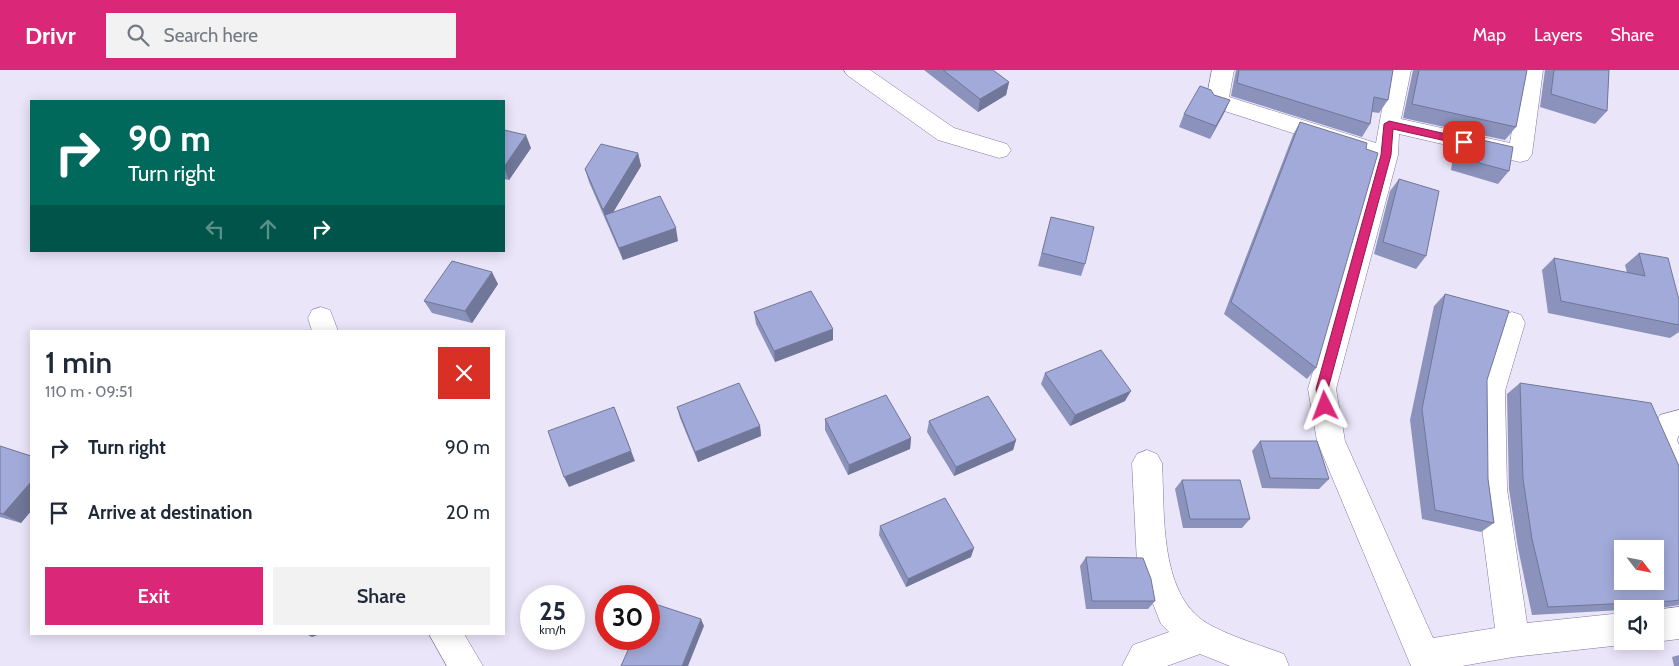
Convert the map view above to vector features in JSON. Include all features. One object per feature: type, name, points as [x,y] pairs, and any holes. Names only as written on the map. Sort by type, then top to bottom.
[{"type":"street","points":[[855,70],[946,134],[999,150]]},
{"type":"street","points":[[1223,70],[1217,101],[1386,155]]},
{"type":"street","points":[[1400,70],[1389,124],[1386,155],[1322,389],[1331,441],[1425,661],[1513,641],[1614,630]]},
{"type":"street","points":[[1389,124],[1520,154],[1532,70]]},
{"type":"street","points":[[1512,323],[1491,391],[1492,490],[1513,641]]},
{"type":"street","points":[[1679,422],[1670,424],[1662,440],[1679,477]]},
{"type":"street","points":[[1147,463],[1153,563],[1172,612],[1200,638],[1272,666]]},
{"type":"street","points":[[1664,625],[1679,623]]},
{"type":"street","points":[[446,635],[466,666]]},
{"type":"street","points":[[1139,666],[1145,657],[1200,638]]},
{"type":"building","points":[[943,70],[993,70],[1009,82],[980,99]]},
{"type":"building","points":[[1239,70],[1393,70],[1388,100],[1374,97],[1370,124],[1237,83]]},
{"type":"building","points":[[1419,70],[1527,70],[1516,127],[1412,104]]},
{"type":"building","points":[[1554,70],[1609,70],[1607,111],[1551,94]]},
{"type":"building","points":[[1200,86],[1211,90],[1214,95],[1230,100],[1216,126],[1184,114]]},
{"type":"building","points":[[1300,122],[1367,143],[1366,149],[1378,153],[1316,368],[1231,302]]},
{"type":"building","points":[[505,130],[526,135],[505,166]]},
{"type":"building","points":[[1464,136],[1513,147],[1509,171],[1461,158]]},
{"type":"building","points":[[601,144],[638,153],[603,210],[585,169]]},
{"type":"building","points":[[1399,179],[1439,191],[1426,256],[1383,242]]},
{"type":"building","points":[[660,196],[676,228],[619,248],[605,215]]},
{"type":"building","points":[[1051,217],[1094,227],[1085,264],[1042,253]]},
{"type":"building","points":[[1639,253],[1668,258],[1679,300],[1679,325],[1561,301],[1554,258],[1645,276]]},
{"type":"building","points":[[452,261],[492,272],[465,311],[424,301]]},
{"type":"building","points":[[811,291],[833,329],[774,351],[754,312]]},
{"type":"building","points":[[1445,294],[1509,311],[1487,380],[1488,479],[1494,523],[1435,510],[1422,409]]},
{"type":"building","points":[[1101,350],[1131,391],[1075,415],[1045,373]]},
{"type":"building","points":[[739,383],[760,426],[695,452],[677,407]]},
{"type":"building","points":[[1520,383],[1651,403],[1679,466],[1679,600],[1614,600],[1614,604],[1548,607],[1532,539],[1523,479]]},
{"type":"building","points":[[886,395],[911,438],[849,465],[825,419]]},
{"type":"building","points":[[988,396],[1016,440],[956,467],[929,421]]},
{"type":"building","points":[[614,407],[631,451],[564,477],[548,431]]},
{"type":"building","points":[[1260,441],[1317,441],[1329,479],[1270,478]]},
{"type":"building","points":[[0,446],[30,456],[30,483],[3,514],[0,513]]},
{"type":"building","points":[[1182,480],[1240,480],[1250,519],[1190,519]]},
{"type":"building","points":[[945,498],[974,548],[908,579],[880,526]]},
{"type":"building","points":[[1086,557],[1143,558],[1151,579],[1155,601],[1092,601]]},
{"type":"building","points":[[660,606],[701,619],[682,666],[621,666],[628,650],[660,650]]},
{"type":"route","points":[[1325,406],[1322,389],[1386,155],[1389,124],[1464,142]]}]
